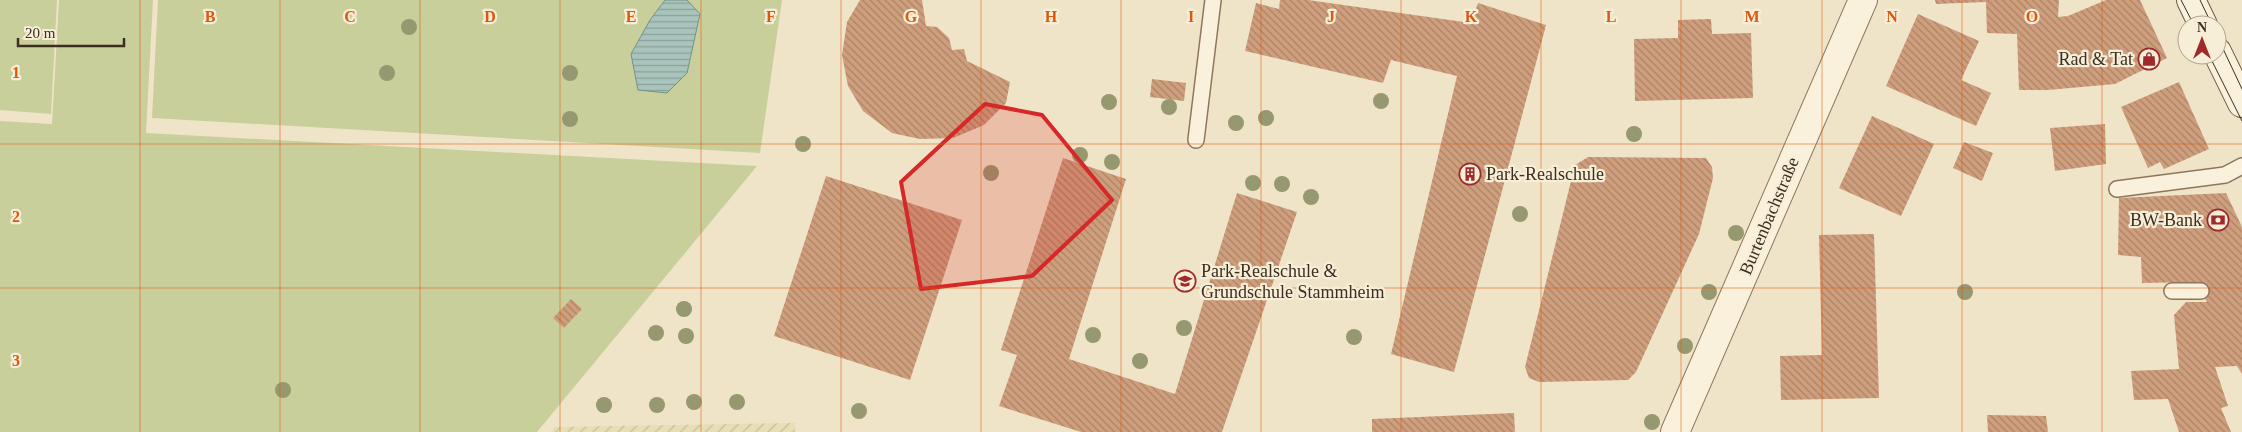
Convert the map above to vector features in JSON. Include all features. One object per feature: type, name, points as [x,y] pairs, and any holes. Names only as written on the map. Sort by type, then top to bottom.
[{"type":"street","name":"Burtenbachstraße","points":[[1676,432],[1863,0]]},
{"type":"street","points":[[2191,0],[2198,15]]},
{"type":"street","points":[[2228,62],[2242,103]]},
{"type":"lane","points":[[1196,140],[1213,0]]},
{"type":"lane","points":[[2117,189],[2225,175],[2242,166]]},
{"type":"lane","points":[[2172,291],[2201,291]]},
{"type":"highlighted area","points":[[985,104],[1042,115],[1112,200],[1032,276],[921,289],[901,182]]},
{"type":"shaded area","points":[[795,423],[795,432],[550,432],[555,427]]},
{"type":"green space","points":[[0,0],[57,0],[51,114],[0,110]]},
{"type":"green space","points":[[59,0],[153,0],[146,133],[757,166],[537,432],[0,432],[0,121],[52,124]]},
{"type":"green space","points":[[158,0],[782,0],[760,153],[152,118]]},
{"type":"water","points":[[665,0],[687,0],[700,14],[687,73],[667,93],[638,90],[631,54],[650,20]]},
{"type":"building","points":[[860,0],[922,0],[926,26],[937,27],[949,38],[952,50],[964,49],[967,61],[1010,82],[1006,103],[984,125],[953,138],[920,139],[892,133],[863,111],[848,86],[842,55],[847,22]]},
{"type":"building","name":"Park-Realschule","points":[[1280,0],[1308,0],[1471,23],[1478,3],[1546,25],[1454,372],[1391,354],[1457,76],[1391,60],[1383,83],[1245,51],[1256,3],[1279,9]]},
{"type":"building","points":[[1935,0],[2059,0],[2058,17],[2068,16],[2106,0],[2140,0],[2167,58],[2115,84],[2048,90],[2019,90],[2017,34],[1987,33],[1986,2],[1936,4]]},
{"type":"building","points":[[1918,14],[1979,41],[1961,80],[1991,93],[1976,126],[1886,86]]},
{"type":"building","points":[[1711,19],[1712,34],[1751,33],[1753,98],[1635,101],[1634,39],[1678,38],[1678,20]]},
{"type":"building","points":[[1152,79],[1186,83],[1184,101],[1150,97]]},
{"type":"building","points":[[2179,82],[2209,149],[2164,169],[2160,162],[2148,168],[2121,107]]},
{"type":"building","points":[[1872,116],[1934,144],[1901,216],[1839,188]]},
{"type":"building","points":[[2105,124],[2106,164],[2055,171],[2050,128]]},
{"type":"building","points":[[1964,142],[1993,153],[1982,181],[1953,168]]},
{"type":"building","points":[[1588,157],[1706,158],[1712,167],[1713,178],[1699,234],[1636,372],[1628,380],[1539,382],[1529,378],[1525,367],[1575,165]]},
{"type":"building","points":[[1063,158],[1126,179],[1069,359],[1175,394],[1237,193],[1297,212],[1222,432],[1081,432],[999,406],[1017,355],[1001,350]]},
{"type":"building","points":[[826,176],[962,220],[910,380],[774,336]]},
{"type":"building","points":[[2226,193],[2242,227],[2242,374],[2237,366],[2215,367],[2228,406],[2221,408],[2231,432],[2179,432],[2168,399],[2134,400],[2131,371],[2179,369],[2174,315],[2186,302],[2207,302],[2196,282],[2142,283],[2141,257],[2118,255],[2119,198]]},
{"type":"building","points":[[1874,234],[1879,398],[1781,400],[1780,356],[1822,355],[1819,235]]},
{"type":"building","points":[[571,299],[582,309],[564,328],[553,318]]},
{"type":"building","points":[[1514,413],[1515,432],[1372,432],[1372,419]]},
{"type":"building","points":[[1987,415],[2046,416],[2048,432],[1988,432]]},
{"type":"tram line","points":[[2181,0],[2189,15]]},
{"type":"tram line","points":[[2200,0],[2207,15]]},
{"type":"tram line","points":[[2227,57],[2242,89]]},
{"type":"tram line","points":[[2214,65],[2242,121]]},
{"type":"place","name":"Rad & Tat","points":[[2149,59]]},
{"type":"place","name":"Park-Realschule","points":[[1470,174]]},
{"type":"place","name":"BW-Bank","points":[[2218,220]]},
{"type":"place","name":"Park-Realschule & Grundschule Stammheim","points":[[1185,281]]}]
